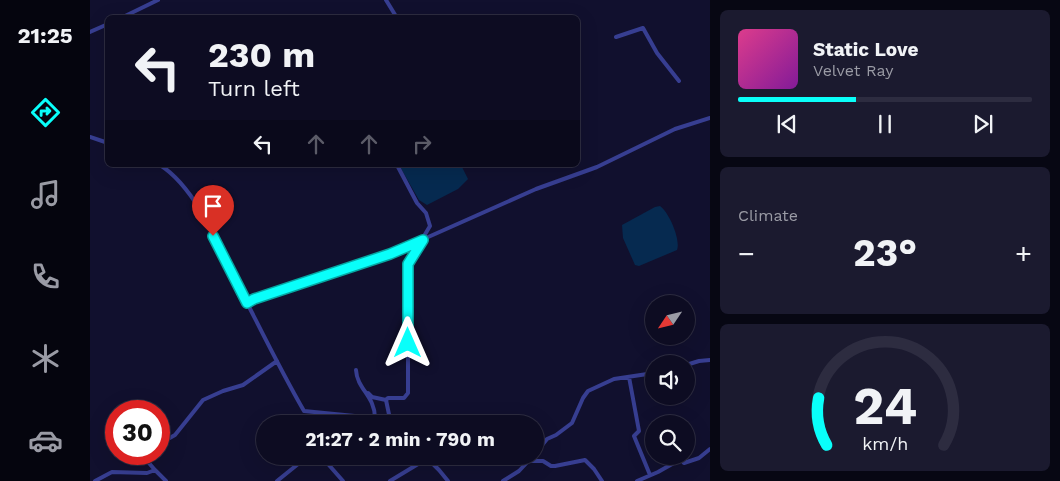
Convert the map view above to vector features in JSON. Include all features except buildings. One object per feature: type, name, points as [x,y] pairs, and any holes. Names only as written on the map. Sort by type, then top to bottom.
[{"type":"street","points":[[127,15],[158,0]]},
{"type":"street","points":[[386,0],[395,15]]},
{"type":"street","points":[[90,32],[105,25]]},
{"type":"street","points":[[616,36],[643,28],[657,53],[679,81]]},
{"type":"street","points":[[247,303],[254,299],[390,254],[536,189],[597,168],[675,129],[710,118]]},
{"type":"street","points":[[90,137],[105,142]]},
{"type":"street","points":[[164,167],[169,170],[194,200],[304,411],[346,415]]},
{"type":"street","points":[[362,388],[372,396],[386,400],[388,398],[404,398],[408,393],[408,264],[430,226],[426,213],[417,203],[398,167]]},
{"type":"street","points":[[695,362],[710,360]]},
{"type":"street","points":[[170,438],[176,435],[204,400],[223,391],[243,385],[277,361]]},
{"type":"street","points":[[355,374],[362,388],[372,401],[374,415]]},
{"type":"street","points":[[544,443],[572,423],[582,398],[588,391],[607,381],[645,374]]},
{"type":"street","points":[[629,377],[638,431],[634,436],[650,475]]},
{"type":"street","points":[[386,400],[388,415]]},
{"type":"street","points":[[637,481],[681,459],[684,463],[699,458],[710,449]]},
{"type":"street","points":[[544,462],[551,466],[556,466],[585,460],[594,468],[602,481]]},
{"type":"street","points":[[151,465],[166,481]]},
{"type":"street","points":[[277,481],[297,465]]},
{"type":"street","points":[[329,465],[343,481]]},
{"type":"street","points":[[390,481],[414,465]]},
{"type":"street","points":[[433,465],[448,481]]},
{"type":"street","points":[[504,481],[525,465]]},
{"type":"street","points":[[95,481],[112,472],[147,473],[155,470]]},
{"type":"water","points":[[400,167],[462,167],[468,179],[458,189],[427,205],[419,200]]},
{"type":"water","points":[[660,206],[667,214],[673,226],[678,245],[677,250],[639,266],[635,265],[623,238],[622,225]]},
{"type":"route","points":[[213,236],[247,303],[254,299],[390,254],[423,240],[408,261],[408,343]]}]
